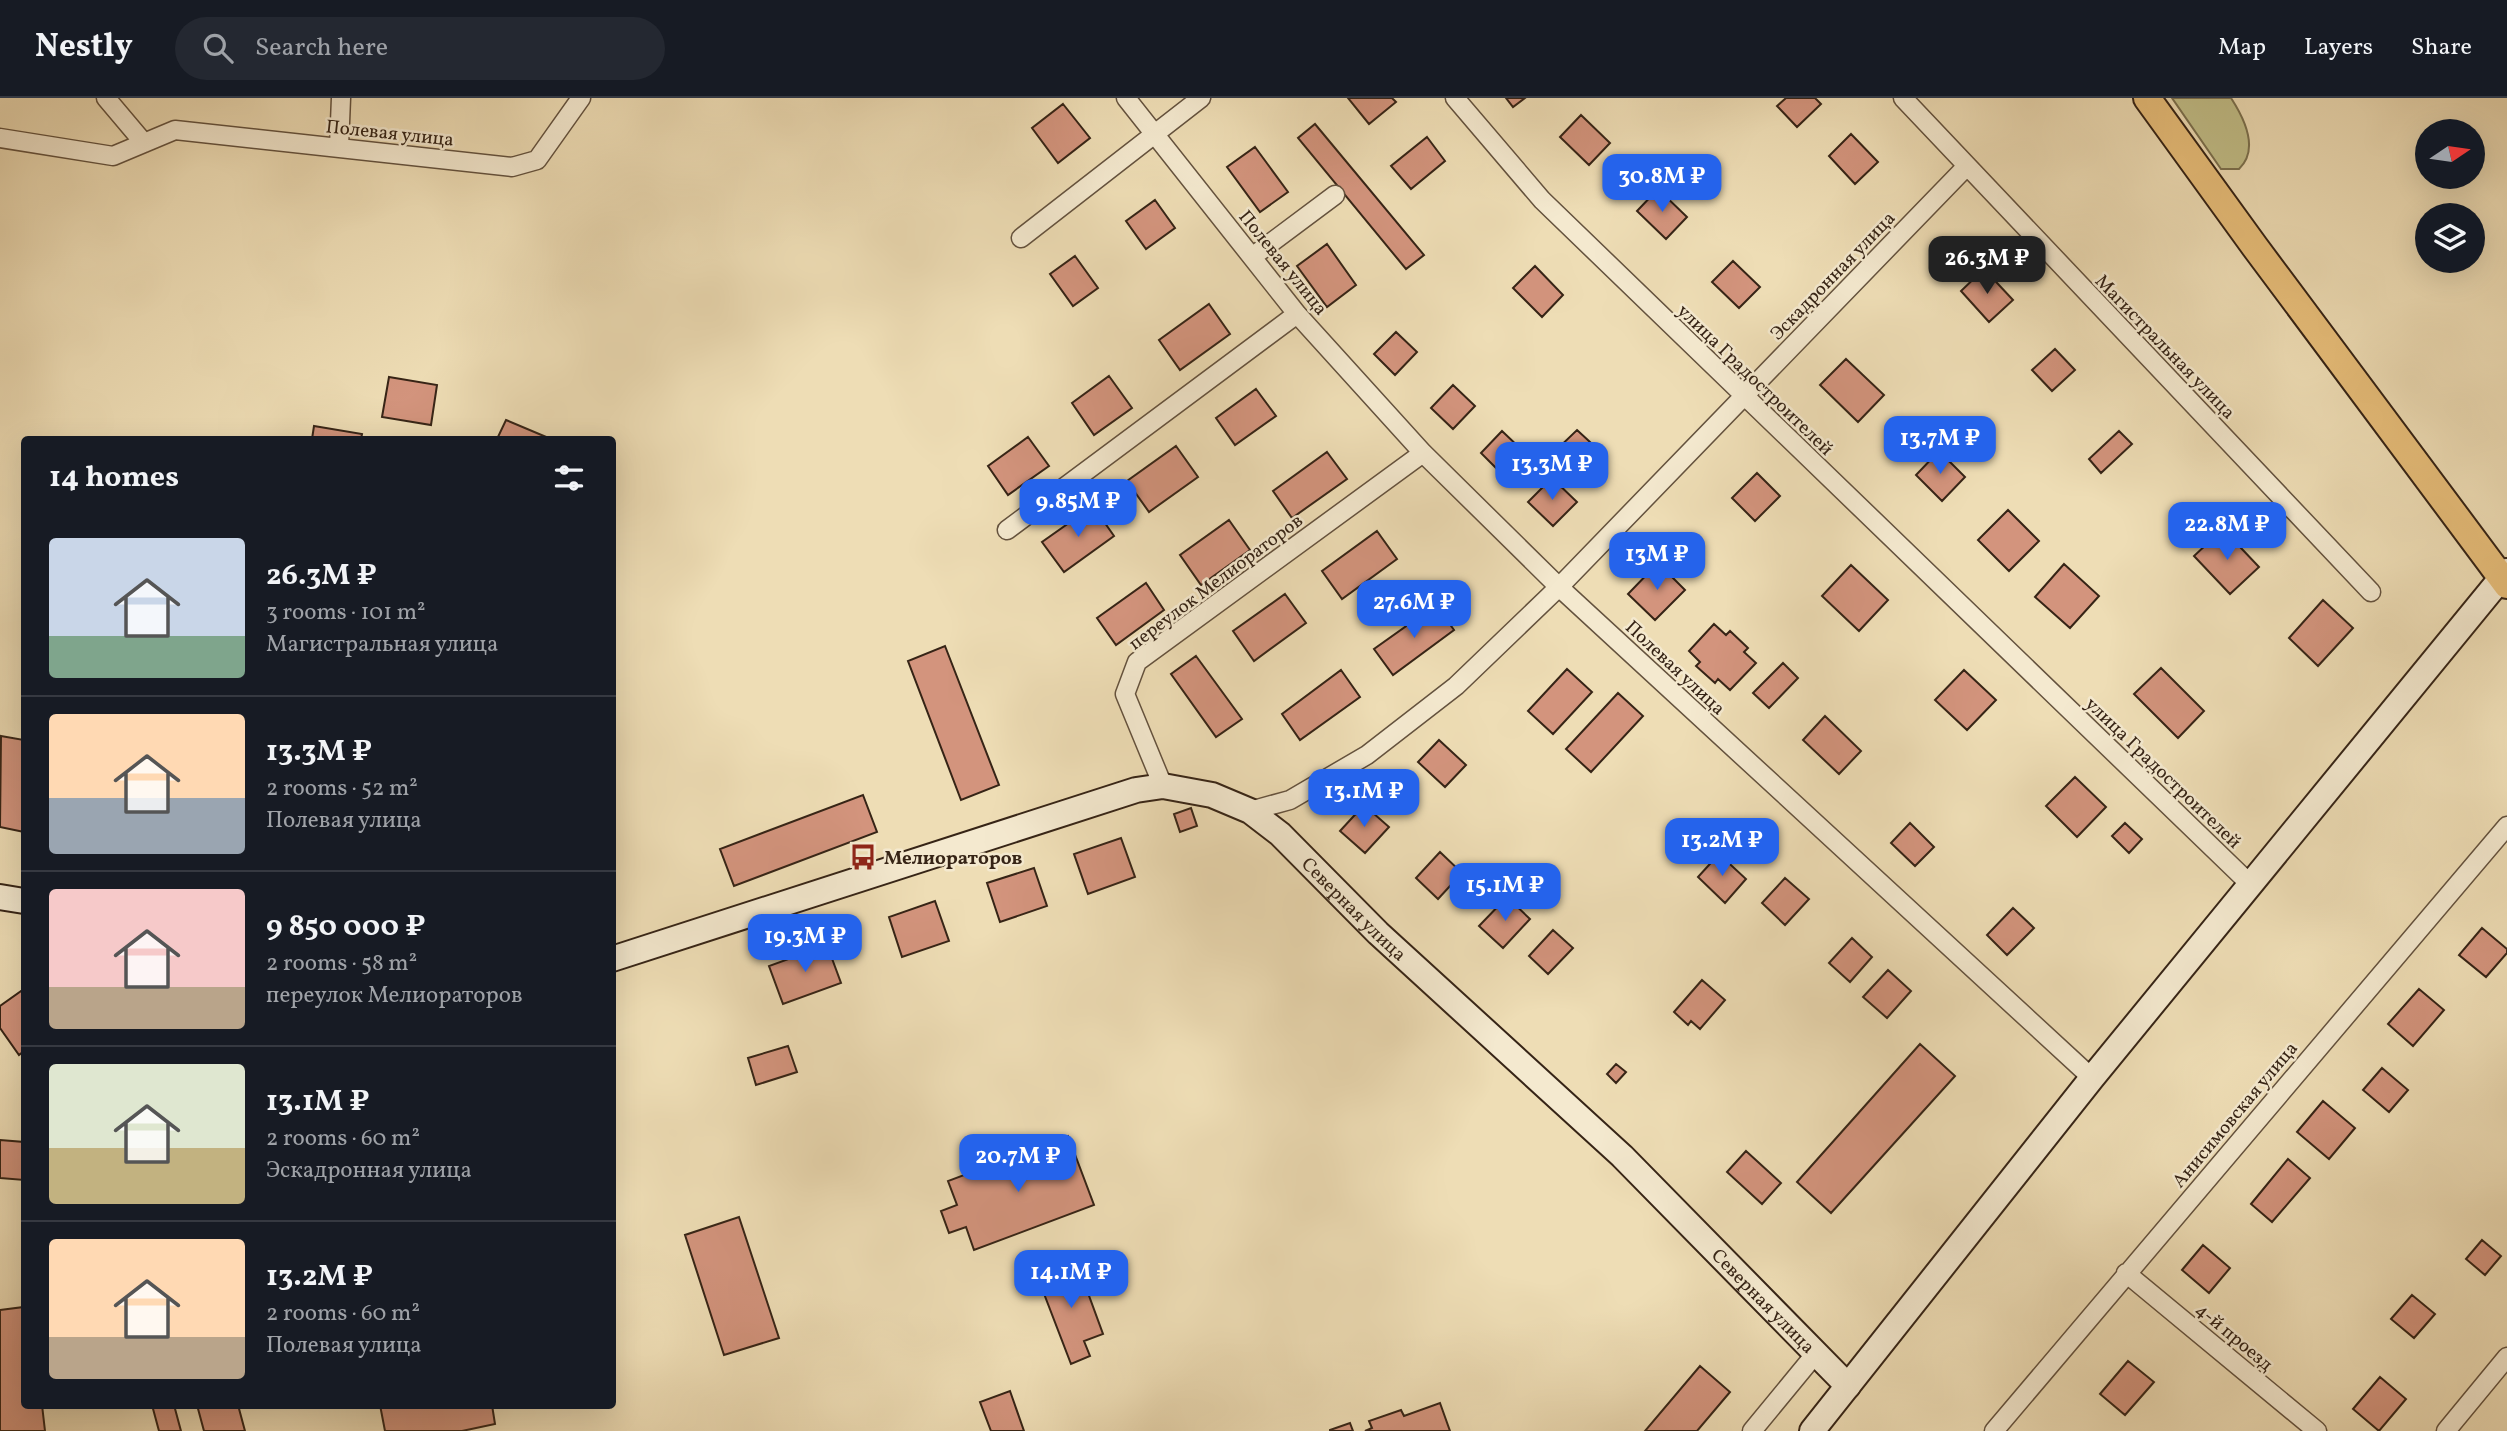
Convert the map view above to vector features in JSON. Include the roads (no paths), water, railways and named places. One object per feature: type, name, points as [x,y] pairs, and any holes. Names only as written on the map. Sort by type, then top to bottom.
[{"type":"main road","points":[[2147,98],[2255,247],[2505,578]]},
{"type":"street","points":[[106,98],[144,143]]},
{"type":"street","points":[[339,147],[341,98]]},
{"type":"street","name":"Полевая улица","points":[[0,138],[113,156],[175,130],[512,167],[537,160],[581,98]]},
{"type":"street","name":"Полевая улица","points":[[1126,98],[1297,314],[1423,453],[1559,587],[2092,1078]]},
{"type":"street","points":[[1021,238],[1201,98]]},
{"type":"street","name":"улица Градостроителей","points":[[1455,98],[1542,200],[2250,884]]},
{"type":"street","name":"Магистральная улица","points":[[1903,98],[2371,592]]},
{"type":"street","name":"Эскадронная улица","points":[[1250,811],[1290,800],[1367,755],[1456,685],[1559,587],[1966,167]]},
{"type":"street","points":[[1252,257],[1335,195]]},
{"type":"street","points":[[1007,530],[1297,314]]},
{"type":"street","name":"переулок Мелиораторов","points":[[1163,786],[1125,694],[1137,662],[1423,453]]},
{"type":"street","points":[[1812,1431],[2092,1078],[2505,578]]},
{"type":"street","name":"Северная улица","points":[[616,958],[1136,790],[1163,786],[1212,795],[1250,811],[1280,834],[1378,933],[1622,1156],[1848,1386]]},
{"type":"street","name":"Анисимовская улица","points":[[1994,1431],[2507,826]]},
{"type":"street","points":[[0,897],[21,900]]},
{"type":"street","name":"4-й проезд","points":[[2126,1273],[2316,1431]]},
{"type":"street","points":[[1752,1431],[1817,1352]]},
{"type":"street","points":[[2446,1431],[2507,1357]]},
{"type":"place","name":"Мелиораторов","points":[[863,857]]}]
